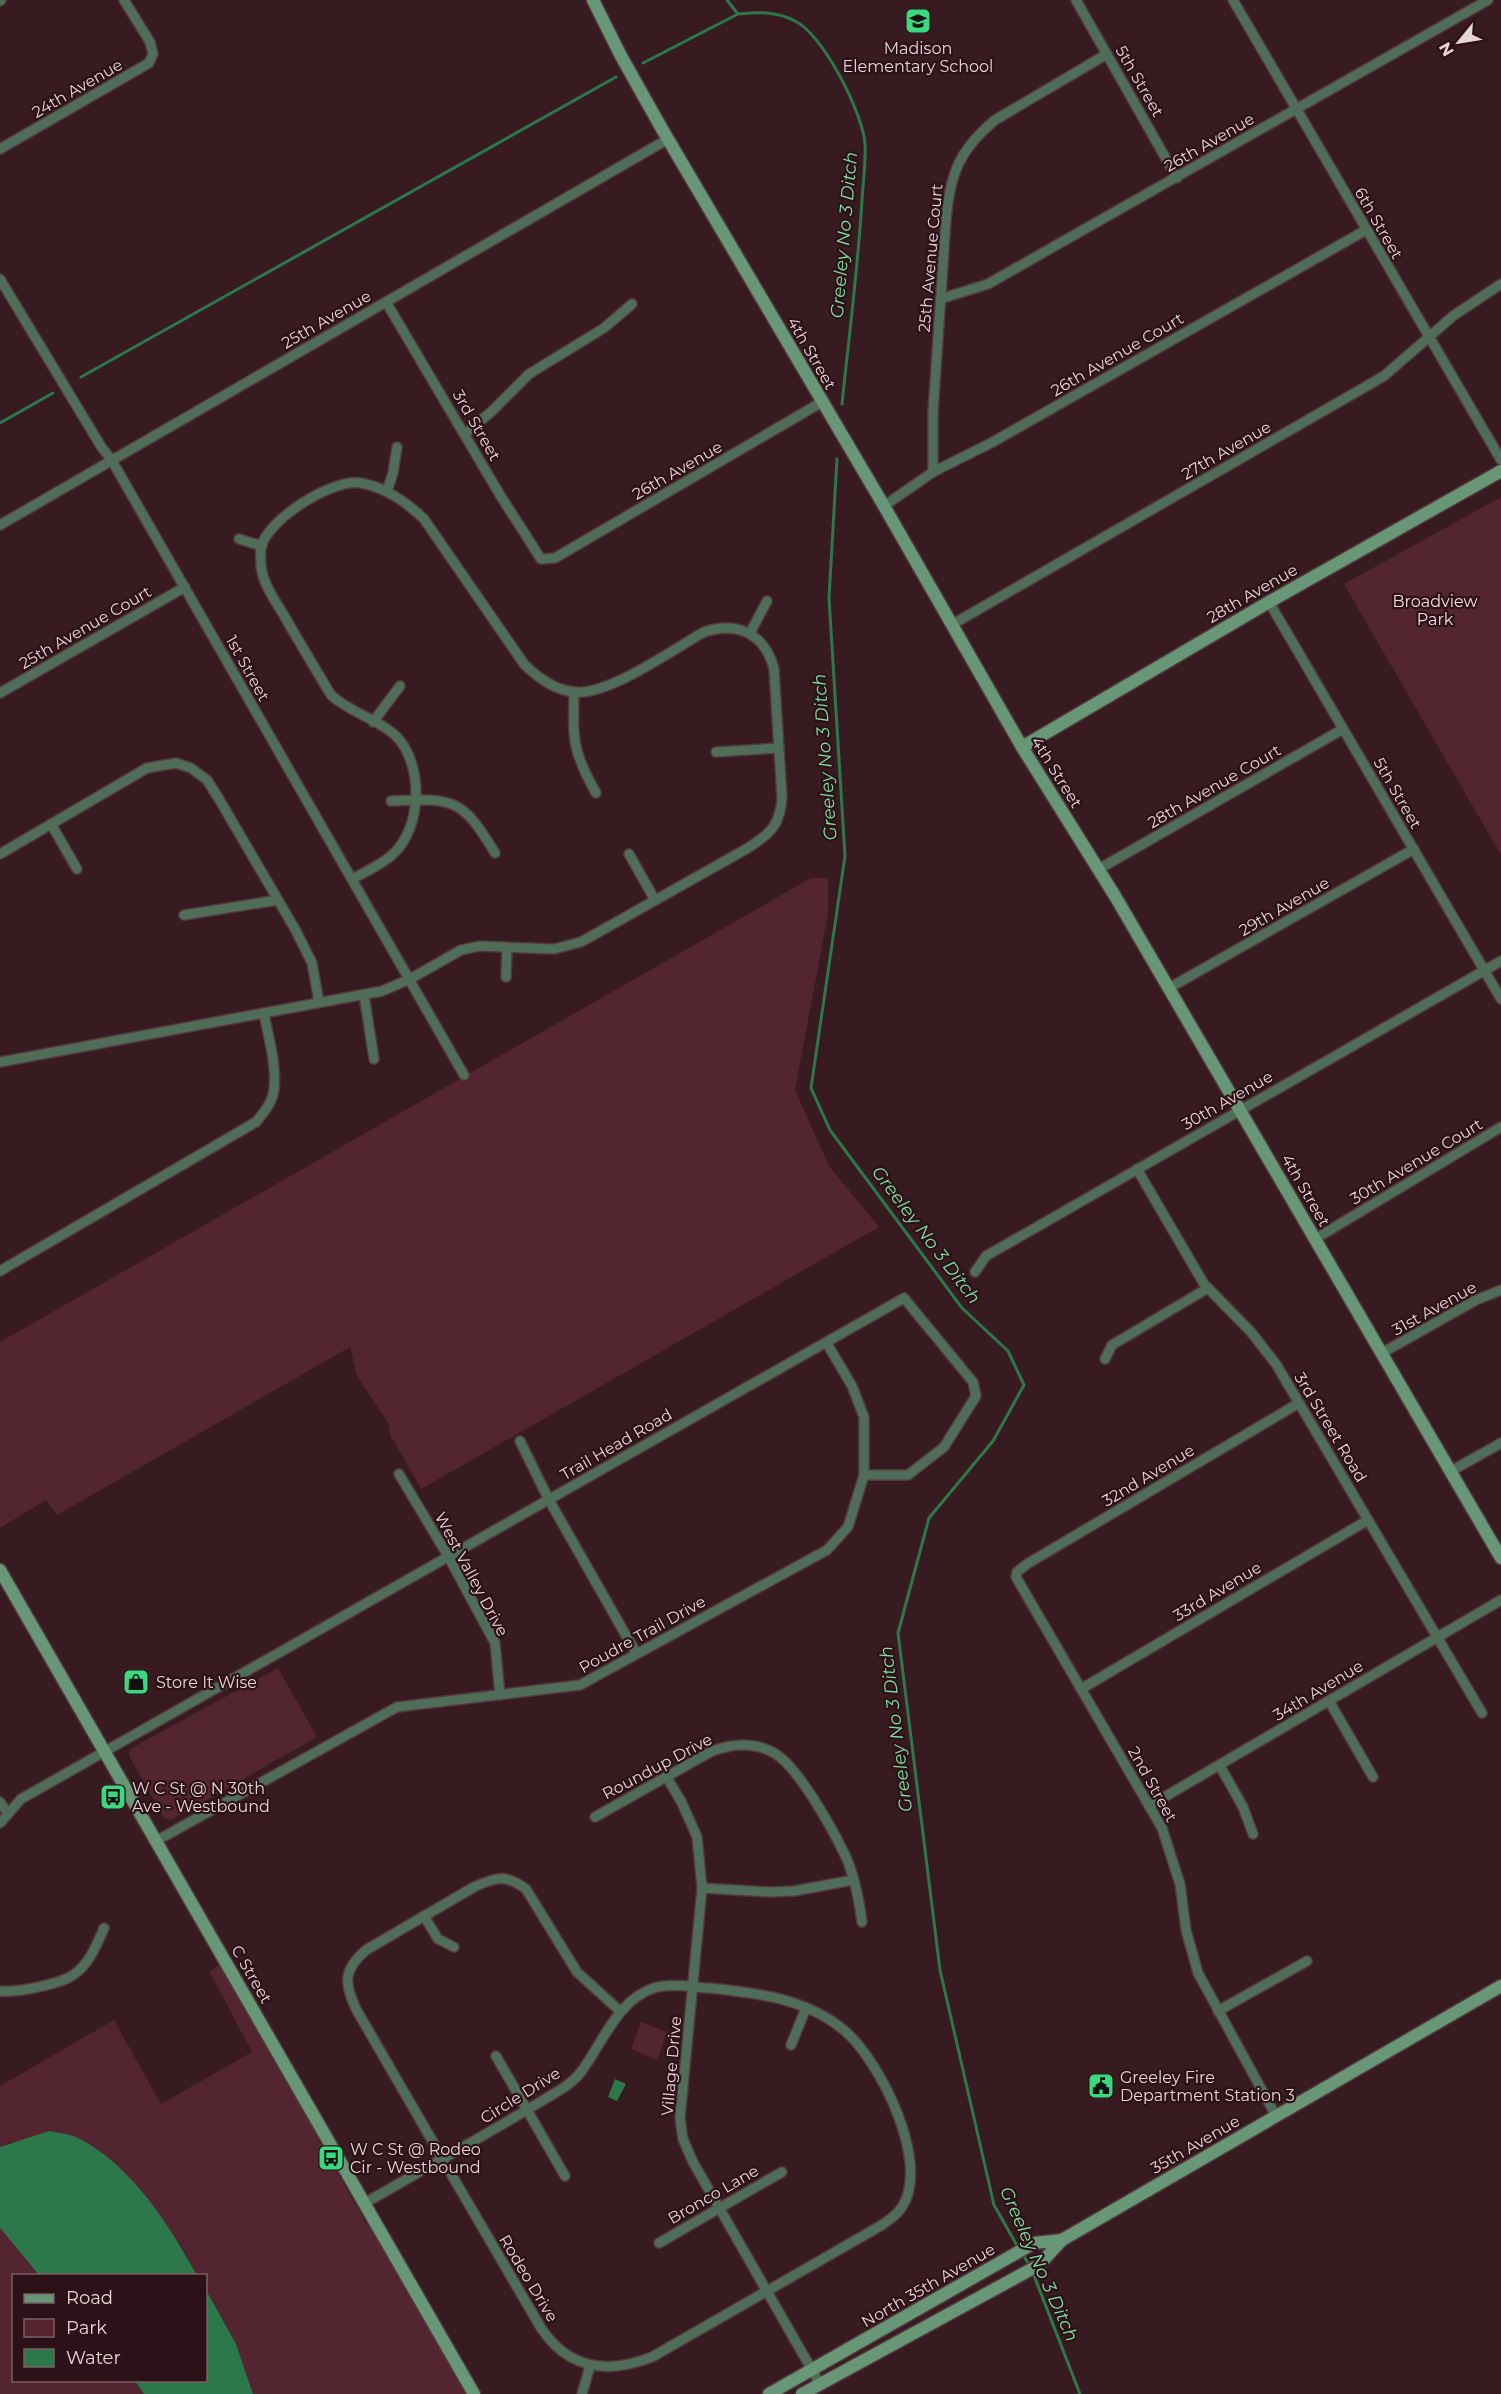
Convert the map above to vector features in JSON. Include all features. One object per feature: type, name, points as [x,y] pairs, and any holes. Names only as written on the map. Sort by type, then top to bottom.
[{"type":"street","name":"24th Avenue","points":[[0,149],[149,63],[153,54],[150,42],[124,0]]},
{"type":"street","name":"4th Street","points":[[593,0],[621,56],[668,139],[884,506],[1022,747],[1099,869],[1501,1558]]},
{"type":"street","name":"5th Street","points":[[1076,0],[1177,178]]},
{"type":"street","name":"6th Street","points":[[1233,0],[1501,460]]},
{"type":"street","name":"26th Avenue","points":[[940,299],[988,284],[1488,0]]},
{"type":"street","name":"25th Avenue Court","points":[[933,472],[933,412],[940,299],[948,193],[954,171],[964,150],[994,120],[1107,54]]},
{"type":"street","name":"25th Avenue","points":[[0,525],[668,139]]},
{"type":"street","name":"26th Avenue Court","points":[[884,506],[933,472],[1002,438],[1366,230]]},
{"type":"street","name":"1st Street","points":[[0,279],[102,448],[111,459],[464,1076]]},
{"type":"street","name":"27th Avenue","points":[[952,624],[1384,376],[1454,316],[1501,284]]},
{"type":"street","name":"3rd Street","points":[[386,302],[530,544],[541,559],[546,558]]},
{"type":"street","points":[[465,434],[529,374],[604,328],[632,304]]},
{"type":"street","name":"26th Avenue","points":[[546,558],[555,558],[822,402]]},
{"type":"street","points":[[387,491],[393,473],[397,447]]},
{"type":"street","name":"28th Avenue","points":[[1022,747],[1269,602],[1501,471]]},
{"type":"street","points":[[0,1062],[364,995],[391,988],[461,950],[480,946],[554,950],[569,947],[748,848],[775,826],[779,819],[782,798],[778,711],[773,662],[766,647],[750,633],[727,627],[704,632],[609,686],[585,692],[574,692],[556,687],[537,676],[524,664],[424,519],[409,504],[387,491],[360,483],[336,486],[284,515],[261,546],[261,565],[268,589],[331,695],[341,704],[396,736],[410,754],[417,783],[408,834],[404,842],[392,856],[352,879]]},
{"type":"street","points":[[240,539],[261,546]]},
{"type":"street","name":"25th Avenue Court","points":[[0,693],[185,587]]},
{"type":"street","points":[[750,633],[767,601]]},
{"type":"street","name":"5th Street","points":[[1269,602],[1501,999]]},
{"type":"street","points":[[374,722],[400,686]]},
{"type":"street","points":[[574,692],[573,742],[579,762],[596,793]]},
{"type":"street","name":"28th Avenue Court","points":[[1099,869],[1343,729]]},
{"type":"street","points":[[716,752],[778,747]]},
{"type":"street","points":[[0,854],[147,768],[176,763],[191,768],[207,780],[278,900],[312,963],[319,1002]]},
{"type":"street","points":[[392,801],[441,801],[462,809],[480,827],[495,853]]},
{"type":"street","points":[[51,824],[77,869]]},
{"type":"street","name":"29th Avenue","points":[[1169,988],[1414,849]]},
{"type":"street","points":[[629,854],[655,900]]},
{"type":"street","points":[[184,915],[278,900]]},
{"type":"street","points":[[507,949],[507,977]]},
{"type":"street","name":"30th Avenue","points":[[975,1272],[986,1256],[1501,961]]},
{"type":"street","points":[[364,995],[374,1059]]},
{"type":"street","points":[[0,1271],[256,1122],[267,1109],[274,1090],[273,1062],[264,1013]]},
{"type":"street","name":"30th Avenue Court","points":[[1315,1239],[1501,1127]]},
{"type":"street","name":"3rd Street Road","points":[[1137,1169],[1208,1288],[1251,1332],[1276,1364],[1482,1713]]},
{"type":"street","points":[[1106,1359],[1112,1345],[1208,1288]]},
{"type":"street","name":"31st Avenue","points":[[1382,1353],[1476,1299],[1501,1290]]},
{"type":"street","name":"Trail Head Road","points":[[0,1824],[21,1799],[904,1298],[973,1382],[976,1396],[944,1447],[909,1475],[864,1475]]},
{"type":"street","name":"Poudre Trail Drive","points":[[156,1841],[397,1707],[580,1685],[827,1550],[848,1527],[864,1475],[864,1417],[852,1386],[826,1342]]},
{"type":"street","name":"32nd Avenue","points":[[1016,1577],[1017,1572],[1027,1564],[1299,1403]]},
{"type":"street","points":[[520,1441],[549,1500],[636,1653]]},
{"type":"street","points":[[1450,1471],[1501,1443]]},
{"type":"street","name":"West Valley Drive","points":[[399,1474],[448,1556],[495,1642],[500,1695]]},
{"type":"street","name":"33rd Avenue","points":[[1081,1689],[1368,1520]]},
{"type":"street","name":"C Street","points":[[0,1570],[474,2394]]},
{"type":"street","name":"2nd Street","points":[[1016,1577],[1162,1828],[1180,1884],[1186,1930],[1198,1973],[1276,2116]]},
{"type":"street","name":"34th Avenue","points":[[1149,1806],[1501,1600]]},
{"type":"street","points":[[1329,1701],[1373,1777]]},
{"type":"street","name":"Roundup Drive","points":[[595,1817],[712,1751],[729,1745],[749,1745],[782,1757],[794,1770],[845,1856],[854,1880]]},
{"type":"street","points":[[1220,1766],[1243,1807],[1253,1834]]},
{"type":"street","name":"Village Drive","points":[[666,1776],[682,1803],[697,1837],[702,1888],[680,2118],[683,2139],[820,2384]]},
{"type":"street","points":[[0,1802],[8,1814]]},
{"type":"street","name":"Rodeo Drive","points":[[502,1878],[514,1880],[526,1889],[577,1972],[621,2012],[637,1997],[653,1988],[667,1986],[748,1992],[783,1999],[806,2008],[823,2015],[846,2032],[861,2049],[891,2098],[907,2138],[909,2179],[903,2206],[893,2218],[652,2357],[632,2365],[611,2368],[590,2366],[571,2356],[547,2337],[356,2009],[347,1986],[348,1972],[356,1958],[366,1950],[489,1880],[502,1878]]},
{"type":"street","points":[[702,1888],[770,1893],[854,1880],[862,1922]]},
{"type":"street","points":[[424,1916],[438,1939],[453,1947]]},
{"type":"street","points":[[0,1991],[12,1992],[73,1975],[93,1953],[104,1928]]},
{"type":"street","points":[[1218,2011],[1307,1961]]},
{"type":"street","name":"35th Avenue","points":[[1062,2240],[1501,1986]]},
{"type":"street","points":[[791,2045],[806,2008]]},
{"type":"street","name":"Circle Drive","points":[[365,2203],[528,2110],[575,2078],[621,2012]]},
{"type":"street","points":[[496,2056],[565,2176]]},
{"type":"street","name":"Bronco Lane","points":[[659,2242],[782,2172]]},
{"type":"street","name":"North 35th Avenue","points":[[769,2394],[1028,2246],[1034,2243],[1062,2240]]},
{"type":"street","name":"North 35th Avenue","points":[[802,2394],[1039,2265],[1062,2240]]},
{"type":"street","points":[[582,2394],[590,2366]]},
{"type":"green space","name":"Broadview Park","points":[[1501,497],[1501,855],[1344,584]]},
{"type":"green space","points":[[811,878],[828,878],[828,914],[795,1090],[829,1166],[879,1227],[421,1489],[391,1439],[388,1423],[357,1376],[350,1347],[57,1515],[46,1500],[0,1528],[0,1342]]},
{"type":"green space","points":[[278,1668],[317,1737],[171,1820],[164,1818],[129,1756],[130,1749]]},
{"type":"green space","points":[[220,1965],[321,2139],[319,2141],[368,2226],[371,2225],[468,2394],[253,2394],[236,2344],[207,2292],[207,2274],[196,2274],[184,2251],[142,2191],[11,2142],[0,2147],[0,2086],[114,2020],[161,2104],[252,2052],[209,1971]]},
{"type":"green space","points":[[641,2022],[667,2032],[657,2060],[631,2049]]},
{"type":"green space","points":[[0,2228],[38,2274],[12,2274],[12,2382],[136,2382],[144,2394],[0,2394]]},
{"type":"water","points":[[615,2079],[626,2084],[617,2101],[608,2097]]},
{"type":"water","points":[[49,2131],[80,2139],[99,2151],[117,2165],[148,2199],[162,2217],[196,2274],[38,2274],[0,2228],[0,2147]]},
{"type":"water","points":[[207,2292],[236,2344],[253,2394],[144,2394],[136,2382],[207,2382]]},
{"type":"waterway","name":"Greeley No 3 Ditch","points":[[727,0],[738,14],[774,14],[795,21],[806,29],[818,42],[840,77],[858,115],[863,132],[865,159],[860,226],[842,404]]},
{"type":"waterway","points":[[643,63],[738,14]]},
{"type":"waterway","points":[[81,377],[616,77]]},
{"type":"waterway","points":[[0,423],[53,393]]},
{"type":"waterway","name":"Greeley No 3 Ditch","points":[[837,459],[829,598],[845,856],[811,1088],[830,1130],[962,1308],[1008,1351],[1024,1385],[993,1441],[929,1518],[898,1633],[940,1970],[994,2205],[1019,2249]]},
{"type":"waterway","name":"Greeley No 3 Ditch","points":[[1023,2254],[1030,2267]]},
{"type":"waterway","name":"Greeley No 3 Ditch","points":[[1033,2273],[1080,2394]]},
{"type":"place","name":"Madison Elementary School","points":[[918,21]]},
{"type":"place","name":"Store It Wise","points":[[136,1682]]},
{"type":"place","name":"W C St @ N 30th Ave - Westbound","points":[[113,1797]]},
{"type":"place","name":"Greeley Fire Department Station 3","points":[[1101,2086]]},
{"type":"place","name":"W C St @ Rodeo Cir - Westbound","points":[[331,2158]]}]
